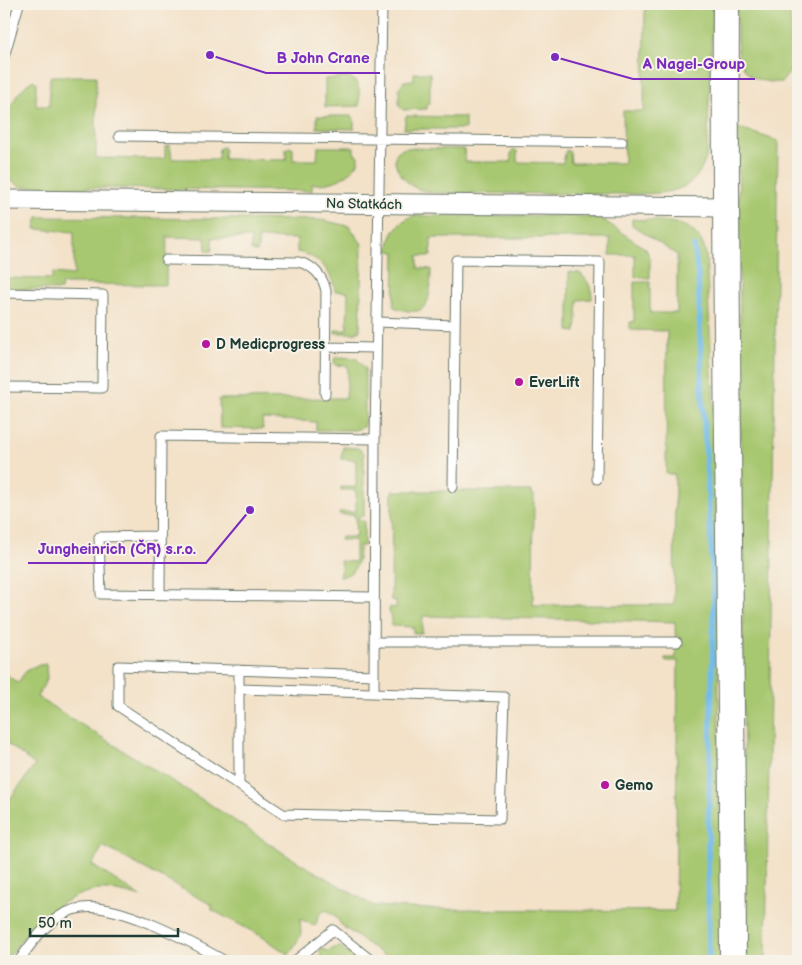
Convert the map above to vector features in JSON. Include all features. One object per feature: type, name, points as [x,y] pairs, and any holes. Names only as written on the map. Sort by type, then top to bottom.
[{"type":"main road","points":[[726,4],[725,207],[731,585],[733,961]]},
{"type":"street","name":"Na Statkách","points":[[4,200],[725,207]]},
{"type":"lane","points":[[4,57],[19,4]]},
{"type":"lane","points":[[374,693],[376,348],[382,4]]},
{"type":"lane","points":[[119,136],[622,142]]},
{"type":"lane","points":[[166,260],[298,262],[309,265],[322,279],[326,288],[325,394]]},
{"type":"lane","points":[[453,487],[456,260],[600,262],[597,479]]},
{"type":"lane","points":[[4,293],[104,294],[102,388],[4,387]]},
{"type":"lane","points":[[377,322],[455,325]]},
{"type":"lane","points":[[325,347],[376,348]]},
{"type":"lane","points":[[160,594],[161,436],[375,439]]},
{"type":"lane","points":[[159,536],[99,538],[101,594],[374,597]]},
{"type":"lane","points":[[375,642],[677,642]]},
{"type":"lane","points":[[239,689],[504,697],[500,819],[282,814],[118,706],[118,666],[374,675]]},
{"type":"lane","points":[[238,670],[239,785]]},
{"type":"lane","points":[[19,961],[29,946],[53,920],[81,908],[110,909],[137,917],[225,961]]},
{"type":"lane","points":[[295,961],[333,930],[372,961]]},
{"type":"green space","points":[[645,4],[713,4],[707,154],[703,166],[691,182],[674,190],[641,194],[435,193],[423,191],[412,186],[402,177],[396,164],[396,154],[400,150],[408,148],[464,149],[465,162],[511,162],[511,152],[514,149],[517,151],[517,162],[563,163],[566,150],[570,152],[571,163],[624,163],[623,111],[644,111]]},
{"type":"green space","points":[[737,4],[789,4],[793,51],[792,69],[782,82],[765,81],[752,77],[744,69],[737,47]]},
{"type":"green space","points":[[414,73],[430,73],[430,104],[427,104],[427,109],[403,110],[399,106],[399,88],[404,81],[414,80]]},
{"type":"green space","points":[[96,76],[96,158],[165,159],[165,147],[170,145],[172,159],[218,159],[219,149],[222,147],[224,148],[224,159],[286,160],[286,149],[290,147],[293,149],[293,160],[317,160],[318,147],[354,147],[354,153],[358,156],[358,163],[354,169],[338,180],[312,184],[312,191],[22,187],[4,177],[4,137],[9,111],[22,89],[33,80],[36,82],[36,106],[49,106],[50,77]]},
{"type":"green space","points":[[349,77],[358,85],[359,106],[325,107],[325,79]]},
{"type":"green space","points":[[317,116],[351,116],[354,118],[354,129],[317,128]]},
{"type":"green space","points":[[406,116],[465,117],[465,129],[404,129]]},
{"type":"green space","points":[[738,128],[778,141],[766,961],[746,961]]},
{"type":"green space","points":[[413,216],[577,216],[602,219],[646,249],[650,258],[650,278],[635,277],[635,255],[610,255],[610,238],[431,238],[431,256],[418,256],[418,268],[431,269],[429,297],[422,309],[406,311],[394,307],[395,252],[388,251],[395,229]]},
{"type":"green space","points":[[38,217],[321,220],[349,226],[362,244],[360,330],[355,333],[335,333],[335,330],[347,330],[348,292],[335,291],[331,277],[322,265],[317,260],[297,252],[297,239],[258,238],[258,251],[255,252],[251,250],[251,238],[212,238],[212,250],[209,252],[206,250],[205,238],[167,237],[166,285],[62,284],[61,290],[4,289],[4,278],[52,279],[53,273],[74,275],[74,232],[35,229]]},
{"type":"green space","points":[[632,219],[667,222],[687,227],[702,242],[706,254],[717,470],[721,961],[392,961],[342,926],[336,917],[326,910],[320,913],[315,926],[300,919],[301,935],[289,955],[261,936],[212,910],[212,905],[103,846],[92,865],[141,897],[99,890],[84,893],[70,899],[57,906],[34,926],[6,961],[4,961],[4,807],[35,765],[4,741],[4,673],[18,683],[29,669],[46,664],[47,679],[37,697],[211,805],[288,856],[374,906],[430,909],[675,911],[678,661],[665,661],[665,658],[676,658],[675,622],[423,616],[422,633],[413,633],[413,627],[392,626],[389,610],[390,607],[396,608],[396,601],[391,600],[392,491],[531,491],[531,495],[534,495],[533,605],[674,605],[675,475],[666,473],[667,331],[630,330],[630,322],[634,322],[634,282],[650,282],[650,313],[677,313],[677,255],[632,225]]},
{"type":"green space","points":[[569,272],[580,273],[589,284],[592,295],[592,299],[578,300],[576,332],[569,331]]},
{"type":"green space","points":[[337,357],[356,358],[365,368],[365,422],[363,427],[355,430],[316,430],[316,422],[262,419],[263,429],[220,428],[219,399],[346,398],[348,366],[335,365],[334,359]]},
{"type":"green space","points":[[343,447],[358,448],[364,453],[364,516],[359,516],[359,521],[364,521],[364,546],[359,546],[356,566],[353,570],[340,577],[340,571],[342,570],[340,561],[355,562],[355,540],[340,540],[341,537],[356,537],[355,515],[340,515],[339,512],[356,512],[356,490],[341,490],[341,487],[356,487],[356,460],[341,459]]},
{"type":"green space","points":[[315,946],[328,951],[339,946],[359,961],[311,961],[322,955]]},
{"type":"waterway","points":[[694,246],[698,276],[702,387],[714,597],[708,842],[709,961]]},
{"type":"place","name":"B John Crane","points":[[210,55]]},
{"type":"place","name":"A Nagel-Group","points":[[555,57]]},
{"type":"place","name":"D Medicprogress","points":[[206,344]]},
{"type":"place","name":"EverLift","points":[[519,382]]},
{"type":"place","name":"Jungheinrich (ČR) s.r.o.","points":[[250,510]]},
{"type":"place","name":"Gemo","points":[[605,785]]}]
